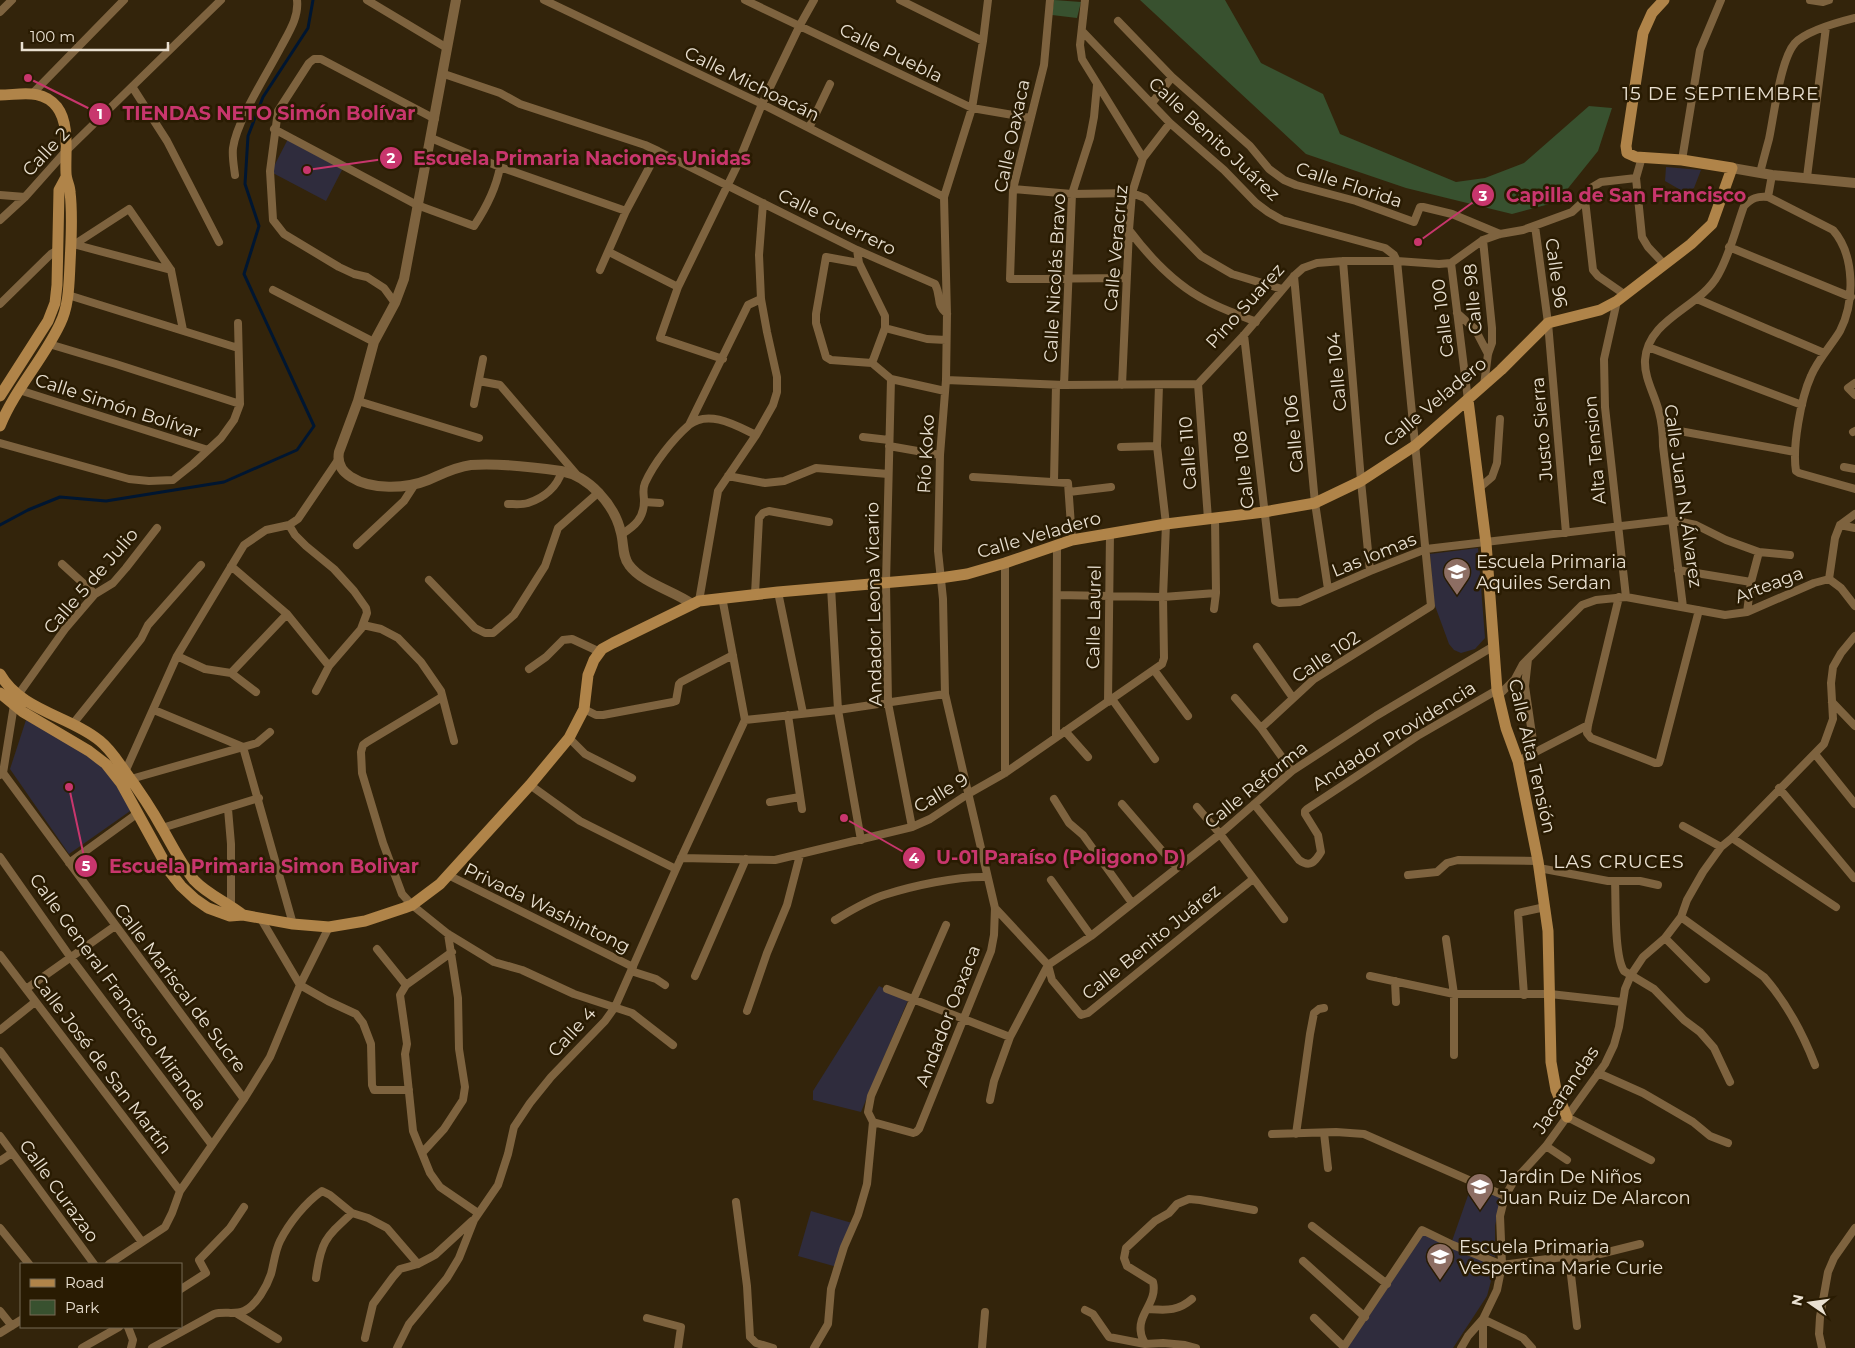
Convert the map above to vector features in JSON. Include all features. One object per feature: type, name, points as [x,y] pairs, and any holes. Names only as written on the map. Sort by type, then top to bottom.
[{"type":"main road","points":[[1548,323],[1600,310],[1691,244],[1712,224],[1736,169],[1682,160],[1642,157],[1628,153],[1626,146],[1643,33],[1652,13],[1664,0]]},
{"type":"main road","points":[[0,95],[34,93],[49,99],[58,107],[64,123],[66,177],[70,189],[73,244],[68,295],[61,324],[19,390],[0,426]]},
{"type":"main road","points":[[0,396],[48,321],[56,294],[59,190],[66,177]]},
{"type":"main road","name":"Calle Veladero","points":[[600,652],[613,643],[696,603],[722,597],[968,574],[1072,540],[1166,524],[1264,512],[1315,503],[1361,481],[1416,445],[1501,370],[1548,323]]},
{"type":"main road","name":"Calle Alta Tensión","points":[[1468,400],[1486,543],[1497,693],[1506,728],[1518,761],[1545,907],[1548,931],[1551,1062],[1556,1090],[1567,1117]]},
{"type":"main road","points":[[0,674],[16,700],[36,721],[89,751],[106,764],[121,783],[170,872],[181,886],[208,908],[231,911],[261,919],[329,928],[365,921],[408,906],[440,884],[530,785],[568,738],[584,709],[588,675],[594,660],[600,652]]},
{"type":"main road","points":[[0,693],[72,725],[100,742],[128,775],[194,880],[231,911]]},
{"type":"street","points":[[0,12],[12,0]]},
{"type":"street","points":[[34,93],[124,0]]},
{"type":"street","name":"Calle 2","points":[[0,220],[25,197],[66,151],[133,88],[221,0]]},
{"type":"street","points":[[235,175],[232,150],[237,135],[244,116],[292,26],[298,6],[297,0]]},
{"type":"street","points":[[456,0],[444,74],[404,279],[395,303],[374,342],[358,401],[339,452],[338,460],[340,467],[348,475],[366,484],[378,487],[415,484],[450,470],[468,466],[487,465],[562,471],[577,475]]},
{"type":"street","name":"Calle Michoacán","points":[[544,0],[762,104],[944,197]]},
{"type":"street","name":"Calle Puebla","points":[[745,0],[972,108],[1030,118]]},
{"type":"street","points":[[723,359],[660,338],[678,287],[727,186],[762,104],[814,0]]},
{"type":"street","points":[[900,0],[983,41]]},
{"type":"street","name":"Río Koko","points":[[988,0],[972,108],[944,197],[947,314],[946,380],[940,455],[938,551],[943,599],[945,694],[995,908]]},
{"type":"street","name":"Calle Oaxaca","points":[[1050,0],[1044,65],[1013,189],[1010,279],[1070,278]]},
{"type":"street","points":[[1085,0],[1080,45],[1082,59],[1142,158]]},
{"type":"street","points":[[1682,160],[1700,50],[1721,0]]},
{"type":"street","points":[[1810,0],[1823,2],[1829,0]]},
{"type":"street","points":[[372,1],[447,48]]},
{"type":"street","points":[[1758,172],[1769,138],[1779,84],[1795,43],[1805,36],[1826,27],[1855,18]]},
{"type":"street","name":"Calle Florida","points":[[1118,21],[1172,77],[1250,146],[1269,169],[1296,185],[1356,202],[1414,222],[1420,207],[1452,214],[1500,234]]},
{"type":"street","points":[[1807,177],[1826,27]]},
{"type":"street","name":"Calle Benito Juárez","points":[[1082,31],[1170,123],[1224,170],[1256,203],[1268,212],[1282,220],[1385,248],[1394,254],[1397,261]]},
{"type":"street","points":[[395,303],[384,288],[367,277],[354,274],[339,267],[284,234],[273,220],[270,171],[274,129],[278,111],[308,63],[314,59],[321,59],[434,118]]},
{"type":"street","name":"Calle Guerrero","points":[[444,74],[500,94],[520,104],[658,151],[857,250],[935,284],[938,289],[939,306],[947,314]]},
{"type":"street","points":[[1152,103],[1172,77]]},
{"type":"street","points":[[809,128],[830,84]]},
{"type":"street","name":"Calle Nicolás Bravo","points":[[1054,481],[1060,385],[1070,278],[1072,194],[1090,138],[1097,85]]},
{"type":"street","points":[[133,88],[167,141],[219,242]]},
{"type":"street","name":"Calle Veracruz","points":[[1122,385],[1128,230],[1132,193],[1142,158],[1170,123]]},
{"type":"street","points":[[274,129],[417,205],[474,226],[484,212],[500,167]]},
{"type":"street","points":[[431,138],[500,167],[626,211]]},
{"type":"street","points":[[600,270],[626,211],[658,151]]},
{"type":"street","points":[[1642,157],[1636,178],[1642,237],[1648,247],[1664,264]]},
{"type":"street","points":[[1736,169],[1772,175],[1855,183]]},
{"type":"street","points":[[1772,175],[1768,197],[1833,230],[1839,236],[1853,275],[1848,313],[1840,330],[1810,377],[1802,405],[1795,452],[1796,470],[1799,473],[1855,489]]},
{"type":"street","points":[[1451,263],[1483,240],[1535,226],[1572,212],[1585,200],[1591,188],[1601,182],[1636,178]]},
{"type":"street","points":[[1013,189],[1072,194],[1132,193],[1145,198],[1200,256],[1232,274],[1282,290]]},
{"type":"street","points":[[0,195],[25,197]]},
{"type":"street","name":"Calle Juan N. Álvarez","points":[[1683,607],[1662,446],[1662,428],[1659,411],[1645,369],[1645,358],[1654,334],[1697,299],[1718,275],[1744,206],[1750,199],[1758,196],[1768,197]]},
{"type":"street","points":[[1585,200],[1594,270],[1620,297]]},
{"type":"street","points":[[479,381],[500,385],[577,475],[599,492],[618,520],[622,534],[622,549],[627,564],[637,575],[696,603],[718,491],[756,435],[773,405],[777,392],[777,376],[766,332],[761,300],[759,255],[763,203]]},
{"type":"street","points":[[73,244],[129,209],[170,270],[183,330]]},
{"type":"street","name":"Calle 96","points":[[1535,226],[1548,323]]},
{"type":"street","points":[[1128,230],[1143,248],[1181,284],[1208,302],[1256,322]]},
{"type":"street","name":"Calle 98","points":[[1483,240],[1492,328],[1492,344],[1488,354],[1484,385]]},
{"type":"street","points":[[73,244],[170,270]]},
{"type":"street","points":[[1729,247],[1851,298]]},
{"type":"street","points":[[0,304],[51,254],[58,250]]},
{"type":"street","points":[[857,250],[859,263],[885,316],[885,328],[872,363]]},
{"type":"street","points":[[609,252],[678,287]]},
{"type":"street","points":[[859,263],[826,257],[816,314],[816,323],[826,357],[831,360],[872,363],[891,379],[945,391]]},
{"type":"street","name":"Pino Suarez","points":[[1198,384],[1303,268],[1317,263],[1343,261],[1451,263]]},
{"type":"street","name":"Calle 104","points":[[1343,261],[1370,570]]},
{"type":"street","points":[[1397,261],[1426,549]]},
{"type":"street","name":"Calle 100","points":[[1451,263],[1468,400]]},
{"type":"street","name":"Calle 106","points":[[1294,276],[1315,503],[1328,589]]},
{"type":"street","points":[[1070,278],[1126,278]]},
{"type":"street","points":[[273,290],[374,342]]},
{"type":"street","points":[[68,295],[238,348]]},
{"type":"street","name":"Alta Tension","points":[[1588,729],[1623,597],[1618,525],[1605,407],[1604,358],[1620,297]]},
{"type":"street","points":[[1697,299],[1824,353]]},
{"type":"street","points":[[622,534],[633,528],[641,518],[644,502],[642,492],[645,482],[665,452],[689,424],[723,359],[748,305],[761,300]]},
{"type":"street","points":[[1457,313],[1476,329],[1488,354]]},
{"type":"street","name":"Justo Sierra","points":[[1548,323],[1566,533]]},
{"type":"street","points":[[0,442],[129,479],[149,481],[172,480],[221,438],[234,420],[240,404],[238,324]]},
{"type":"street","points":[[885,328],[927,340],[946,340]]},
{"type":"street","name":"Calle 108","points":[[1244,335],[1275,601]]},
{"type":"street","points":[[49,344],[240,404]]},
{"type":"street","points":[[1648,347],[1802,405]]},
{"type":"street","points":[[474,404],[483,359]]},
{"type":"street","name":"Andador Leona Vicario","points":[[891,379],[886,583],[888,703],[912,827]]},
{"type":"street","points":[[946,380],[1060,385],[1198,384]]},
{"type":"street","points":[[1855,383],[1848,388],[1855,395]]},
{"type":"street","points":[[1159,384],[1157,446],[1166,524],[1163,598]]},
{"type":"street","name":"Calle 110","points":[[1198,384],[1212,519],[1216,593],[1214,609]]},
{"type":"street","name":"Calle Simón Bolívar","points":[[19,390],[208,450]]},
{"type":"street","points":[[358,401],[479,438]]},
{"type":"street","points":[[689,424],[702,418],[717,419],[756,435]]},
{"type":"street","points":[[1478,489],[1492,477],[1497,463],[1500,418]]},
{"type":"street","points":[[1662,428],[1795,452]]},
{"type":"street","points":[[863,437],[940,455]]},
{"type":"street","points":[[1121,447],[1157,446]]},
{"type":"street","points":[[128,775],[177,656],[244,545],[266,530],[290,526],[298,519],[338,460]]},
{"type":"street","points":[[1844,467],[1855,470]]},
{"type":"street","points":[[728,476],[748,481],[774,482],[784,481],[816,468],[888,474]]},
{"type":"street","points":[[508,504],[527,504],[538,498],[555,486],[562,471]]},
{"type":"street","points":[[973,477],[1068,483],[1072,540]]},
{"type":"street","points":[[356,545],[404,500],[415,484]]},
{"type":"street","points":[[1069,492],[1110,487]]},
{"type":"street","points":[[428,580],[474,628],[485,633],[493,633],[503,626],[520,608],[548,561],[558,528],[599,492]]},
{"type":"street","points":[[644,502],[660,502]]},
{"type":"street","points":[[755,594],[759,518],[763,513],[769,511],[829,522]]},
{"type":"street","points":[[1829,580],[1835,538],[1840,526],[1855,514]]},
{"type":"street","name":"Las lomas","points":[[1275,601],[1279,603],[1299,602],[1370,570],[1426,549],[1672,520],[1696,525],[1726,540],[1759,552],[1790,556]]},
{"type":"street","points":[[290,526],[306,546],[334,569],[354,591],[366,608],[367,613],[362,625],[329,666],[316,691]]},
{"type":"street","points":[[1840,526],[1855,528]]},
{"type":"street","name":"Calle 5 de Julio","points":[[16,700],[65,629],[95,594],[113,583],[157,528]]},
{"type":"street","name":"Calle Laurel","points":[[1110,533],[1110,700]]},
{"type":"street","points":[[1056,737],[1057,546]]},
{"type":"street","name":"Calle 102","points":[[1262,728],[1314,679],[1431,606],[1426,549]]},
{"type":"street","points":[[1747,612],[1751,582],[1759,552]]},
{"type":"street","points":[[1005,563],[1005,773]]},
{"type":"street","points":[[62,564],[95,594]]},
{"type":"street","points":[[72,725],[141,640],[148,625],[201,565]]},
{"type":"street","points":[[231,566],[287,614],[329,666]]},
{"type":"street","points":[[1678,570],[1751,582]]},
{"type":"street","name":"Arteaga","points":[[1683,607],[1725,615],[1747,612],[1814,583],[1829,580],[1841,588],[1855,606]]},
{"type":"street","points":[[832,587],[838,710],[861,840]]},
{"type":"street","points":[[778,592],[803,713]]},
{"type":"street","points":[[1057,595],[1163,598],[1216,593]]},
{"type":"street","points":[[722,597],[745,720],[838,710],[945,694]]},
{"type":"street","name":"Andador Providencia","points":[[1254,804],[1299,860],[1312,864],[1321,852],[1318,835],[1305,814],[1307,809],[1419,735],[1497,693],[1515,679],[1522,664],[1582,605],[1596,600],[1623,597],[1683,607]]},
{"type":"street","name":"Calle 9","points":[[681,858],[775,860],[912,827],[930,819],[1005,773],[1162,664],[1164,658],[1163,598]]},
{"type":"street","points":[[1518,761],[1588,729],[1591,738],[1659,764],[1699,610]]},
{"type":"street","points":[[231,673],[287,614]]},
{"type":"street","points":[[362,625],[381,629],[398,638],[421,662],[441,691],[454,741]]},
{"type":"street","name":"Jacarandas","points":[[1460,1348],[1483,1319],[1497,1290],[1502,1265],[1500,1216],[1505,1196],[1514,1181],[1546,1146],[1605,1064],[1614,1045],[1625,989],[1631,975],[1643,957],[1665,938],[1680,917],[1687,900],[1703,872],[1720,847],[1732,838],[1824,744],[1833,718],[1831,683],[1833,667],[1841,653],[1855,636]]},
{"type":"street","points":[[529,669],[546,658],[567,638],[600,652]]},
{"type":"street","name":"Calle Reforma","points":[[990,1100],[994,1081],[1010,1037],[1048,965],[1091,936],[1220,834],[1292,771],[1376,716],[1494,646]]},
{"type":"street","points":[[1257,647],[1293,698]]},
{"type":"street","points":[[584,709],[603,716],[676,701],[681,682],[733,655]]},
{"type":"street","points":[[177,656],[205,669],[231,673],[256,692]]},
{"type":"street","points":[[1528,659],[1525,686],[1534,741],[1531,754]]},
{"type":"street","points":[[1154,670],[1188,716]]},
{"type":"street","points":[[442,697],[363,745],[361,752],[362,773],[383,843],[408,906],[448,934],[494,962],[522,970],[574,994],[632,1013],[673,1045]]},
{"type":"street","points":[[1235,698],[1262,728],[1292,771]]},
{"type":"street","points":[[2,774],[16,700]]},
{"type":"street","points":[[1110,700],[1155,760]]},
{"type":"street","points":[[1832,702],[1855,726]]},
{"type":"street","points":[[154,710],[243,747]]},
{"type":"street","points":[[788,715],[802,810]]},
{"type":"street","name":"Calle 4","points":[[397,1348],[409,1324],[447,1278],[459,1258],[476,1216],[498,1185],[514,1127],[551,1077],[605,1021],[615,1007],[745,720]]},
{"type":"street","points":[[1065,731],[1088,757]]},
{"type":"street","points":[[128,775],[257,743],[270,732]]},
{"type":"street","points":[[568,738],[585,754],[632,778]]},
{"type":"street","points":[[243,747],[259,798],[293,924]]},
{"type":"street","points":[[1815,754],[1855,804]]},
{"type":"street","name":"Calle Mariscal de Sucre","points":[[2,774],[244,1099]]},
{"type":"street","points":[[530,785],[580,821],[676,869]]},
{"type":"street","points":[[1779,788],[1854,878]]},
{"type":"street","points":[[770,802],[800,797]]},
{"type":"street","points":[[162,828],[259,798]]},
{"type":"street","points":[[1054,799],[1069,823],[1082,835],[1132,903]]},
{"type":"street","points":[[1122,804],[1177,868]]},
{"type":"street","points":[[1197,807],[1220,834],[1284,919]]},
{"type":"street","points":[[228,809],[232,844],[231,911]]},
{"type":"street","points":[[69,863],[138,813]]},
{"type":"street","points":[[1683,826],[1720,847]]},
{"type":"street","points":[[1732,838],[1836,907]]},
{"type":"street","points":[[747,1011],[767,953],[787,905],[800,855]]},
{"type":"street","name":"Calle General Francisco Miranda","points":[[0,857],[70,958],[212,1145]]},
{"type":"street","points":[[695,976],[746,859]]},
{"type":"street","points":[[1408,875],[1436,872],[1447,863],[1458,860],[1538,865],[1615,881],[1640,881],[1658,885]]},
{"type":"street","name":"Privada Washintong","points":[[448,875],[665,985]]},
{"type":"street","points":[[835,920],[882,895],[967,877],[987,877]]},
{"type":"street","name":"Calle Benito Juárez","points":[[995,908],[1048,965],[1052,980],[1081,1015],[1088,1013],[1253,879]]},
{"type":"street","points":[[1051,880],[1091,936]]},
{"type":"street","points":[[1615,881],[1618,954],[1621,966],[1631,975],[1654,989],[1684,1020],[1700,1032],[1714,1048],[1730,1082]]},
{"type":"street","points":[[1524,995],[1518,913],[1545,907]]},
{"type":"street","name":"Andador Oaxaca","points":[[873,1122],[913,1133],[916,1132],[991,951],[994,935],[995,908]]},
{"type":"street","points":[[1680,917],[1764,977],[1772,985],[1797,1026],[1815,1065]]},
{"type":"street","points":[[261,919],[300,985],[356,1014],[364,1023],[371,1044],[372,1085],[374,1090],[409,1090]]},
{"type":"street","points":[[814,1348],[828,1324],[831,1289],[844,1247],[858,1215],[867,1184],[873,1122],[868,1112],[871,1096],[946,925]]},
{"type":"street","points":[[26,989],[115,926]]},
{"type":"street","points":[[110,1263],[164,1228],[180,1192],[244,1099],[270,1057],[300,985],[329,928]]},
{"type":"street","points":[[422,1153],[444,1129],[463,1100],[465,1088],[459,1049],[458,998],[448,934]]},
{"type":"street","points":[[1665,938],[1706,979]]},
{"type":"street","points":[[1446,939],[1454,994],[1454,1055]]},
{"type":"street","points":[[377,949],[406,985]]},
{"type":"street","points":[[365,1338],[373,1304],[400,1269],[418,1264],[435,1255],[476,1216],[440,1187],[430,1173],[422,1153],[414,1131],[405,1054],[406,1037],[401,1011],[400,995],[406,985],[452,952]]},
{"type":"street","name":"Calle José de San Martín","points":[[1,958],[180,1192]]},
{"type":"street","points":[[1370,976],[1454,994],[1550,994],[1622,1002]]},
{"type":"street","points":[[1395,981],[1396,1002]]},
{"type":"street","points":[[887,989],[1010,1037]]},
{"type":"street","points":[[0,1030],[35,1002]]},
{"type":"street","points":[[1296,1134],[1314,1013],[1324,1008]]},
{"type":"street","points":[[0,1050],[142,1242]]},
{"type":"street","points":[[1598,1073],[1643,1093],[1693,1122],[1710,1136],[1728,1143]]},
{"type":"street","points":[[1567,1117],[1651,1160]]},
{"type":"street","points":[[1272,1134],[1356,1132],[1375,1137],[1505,1196]]},
{"type":"street","points":[[1324,1133],[1328,1168]]},
{"type":"street","name":"Calle Curazao","points":[[0,1136],[93,1263]]},
{"type":"street","points":[[1546,1146],[1567,1160]]},
{"type":"street","points":[[0,1161],[12,1152]]},
{"type":"street","points":[[152,1348],[214,1314],[245,1311],[255,1303],[270,1276],[279,1244],[287,1229],[314,1197],[322,1191],[330,1195],[352,1213],[368,1218],[387,1228],[418,1264]]},
{"type":"street","points":[[1145,1344],[1140,1332],[1142,1318],[1153,1299],[1155,1290],[1153,1282],[1127,1266],[1124,1258],[1126,1248],[1155,1221],[1177,1204],[1189,1199],[1254,1210]]},
{"type":"street","points":[[736,1202],[752,1340],[773,1348]]},
{"type":"street","points":[[182,1288],[206,1273],[200,1260],[230,1228],[244,1207]]},
{"type":"street","points":[[316,1278],[320,1254],[326,1239],[352,1213]]},
{"type":"street","points":[[1312,1226],[1387,1284]]},
{"type":"street","points":[[0,1228],[28,1263]]},
{"type":"street","points":[[1822,1348],[1819,1334],[1820,1318],[1828,1272],[1834,1258],[1855,1228]]},
{"type":"street","points":[[1314,1318],[1344,1347],[1422,1230],[1502,1265],[1563,1257],[1584,1258],[1640,1244]]},
{"type":"street","points":[[1569,1258],[1577,1326]]},
{"type":"street","points":[[1303,1262],[1365,1317]]},
{"type":"street","points":[[1147,1309],[1164,1310],[1180,1308],[1192,1299]]},
{"type":"street","points":[[1085,1310],[1092,1314],[1109,1337],[1145,1344],[1163,1343],[1196,1348]]},
{"type":"street","points":[[0,1311],[12,1326]]},
{"type":"street","points":[[982,1348],[985,1312]]},
{"type":"street","points":[[236,1313],[278,1339]]},
{"type":"street","points":[[647,1318],[681,1327],[678,1348]]},
{"type":"street","points":[[1483,1348],[1483,1319],[1524,1338],[1532,1348]]},
{"type":"street","points":[[0,1333],[20,1321]]},
{"type":"street","points":[[83,1348],[117,1328]]},
{"type":"street","points":[[128,1328],[133,1340],[131,1348]]},
{"type":"street","points":[[1137,1348],[1145,1344]]},
{"type":"shaded area","points":[[288,139],[343,168],[326,201],[271,172]]},
{"type":"shaded area","points":[[1666,167],[1701,170],[1694,188],[1684,192],[1665,181]]},
{"type":"shaded area","name":"Escuela Primaria Aquiles Serdan","points":[[1478,548],[1485,638],[1475,649],[1461,653],[1454,650],[1449,644],[1434,603],[1430,554]]},
{"type":"shaded area","points":[[26,720],[75,746],[103,767],[133,809],[69,854],[10,769]]},
{"type":"shaded area","points":[[879,986],[908,1000],[861,1112],[813,1100],[813,1091]]},
{"type":"shaded area","name":"Jardin De Niños Juan Ruiz De Alarcon","points":[[1472,1184],[1501,1197],[1495,1226],[1495,1257],[1452,1241]]},
{"type":"shaded area","points":[[811,1211],[852,1223],[837,1267],[798,1256]]},
{"type":"shaded area","name":"Escuela Primaria Vespertina Marie Curie","points":[[1423,1233],[1495,1266],[1487,1296],[1453,1348],[1347,1348]]},
{"type":"green space","points":[[1054,0],[1081,2],[1077,18],[1052,15]]},
{"type":"green space","points":[[1140,0],[1225,0],[1261,63],[1323,94],[1340,134],[1456,182],[1485,178],[1524,163],[1589,106],[1612,108],[1598,151],[1557,202],[1512,214],[1406,188],[1306,154]]},
{"type":"waterway","points":[[0,525],[28,510],[60,497],[106,501],[224,482],[297,450],[314,426],[244,274],[259,226],[245,184],[248,136],[263,97],[308,28],[313,0]]},
{"type":"place","name":"TIENDAS NETO Simón Bolívar","points":[[28,78]]},
{"type":"place","name":"Escuela Primaria Naciones Unidas","points":[[307,170]]},
{"type":"place","name":"Capilla de San Francisco","points":[[1418,242]]},
{"type":"place","name":"Escuela Primaria Aquiles Serdan","points":[[1457,596]]},
{"type":"place","name":"Escuela Primaria Simon Bolivar","points":[[69,787]]},
{"type":"place","name":"U-01 Paraíso (Poligono D)","points":[[844,818]]},
{"type":"place","name":"Jardin De Niños Juan Ruiz De Alarcon","points":[[1480,1211]]},
{"type":"place","name":"Escuela Primaria Vespertina Marie Curie","points":[[1440,1281]]},
{"type":"district","name":"15 DE SEPTIEMBRE","points":[[1721,93]]},
{"type":"district","name":"LAS CRUCES","points":[[1619,861]]}]
